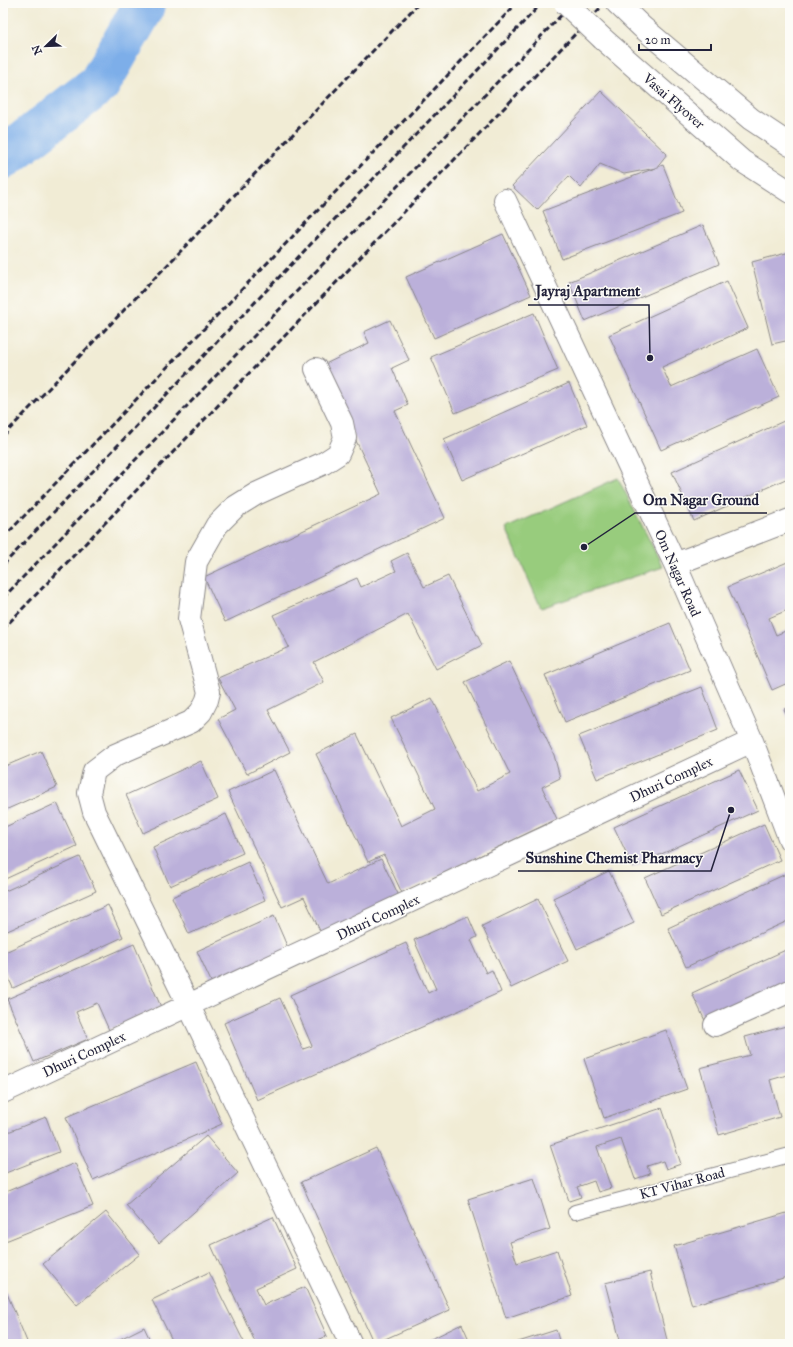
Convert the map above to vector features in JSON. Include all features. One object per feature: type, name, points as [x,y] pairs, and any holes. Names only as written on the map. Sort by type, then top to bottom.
[{"type":"street","name":"Vasai Flyover","points":[[565,3],[603,39],[742,161],[790,192]]},
{"type":"street","points":[[617,3],[642,28],[750,119],[790,144]]},
{"type":"street","name":"Om Nagar Road","points":[[505,200],[675,564],[752,741],[790,840]]},
{"type":"street","points":[[316,369],[342,423],[345,438],[338,454],[324,463],[256,494],[236,507],[217,525],[196,562],[189,619],[209,692],[201,712],[191,722],[115,755],[94,771],[89,793],[94,812],[351,1344]]},
{"type":"street","points":[[675,564],[790,520]]},
{"type":"street","name":"Dhuri Complex","points":[[3,1092],[752,741]]},
{"type":"street","points":[[715,1025],[790,991]]},
{"type":"lane","name":"KT Vihar Road","points":[[575,1212],[790,1155]]},
{"type":"green space","points":[[618,478],[663,567],[541,608],[506,528]]},
{"type":"building","points":[[601,91],[667,154],[656,168],[624,174],[600,164],[581,188],[569,176],[537,210],[512,186]]},
{"type":"building","points":[[663,165],[682,213],[562,259],[543,211]]},
{"type":"building","points":[[703,225],[719,264],[585,321],[569,282]]},
{"type":"building","points":[[503,234],[531,295],[434,338],[406,277]]},
{"type":"building","points":[[790,252],[790,340],[772,344],[752,262]]},
{"type":"building","points":[[727,281],[748,328],[662,367],[671,387],[757,349],[779,397],[661,450],[609,335]]},
{"type":"building","points":[[534,313],[558,370],[455,413],[431,357]]},
{"type":"building","points":[[390,320],[409,360],[392,368],[408,405],[395,411],[445,518],[225,622],[204,577],[381,494],[321,366],[369,343],[364,332]]},
{"type":"building","points":[[569,383],[587,425],[462,480],[444,439]]},
{"type":"building","points":[[784,421],[790,434],[790,477],[694,521],[672,472]]},
{"type":"building","points":[[407,553],[424,587],[448,576],[482,645],[436,669],[408,614],[314,662],[324,682],[268,710],[290,752],[247,774],[218,719],[235,710],[218,678],[289,647],[273,615],[357,578],[361,587],[396,571],[391,561]]},
{"type":"building","points":[[790,561],[790,609],[769,618],[776,635],[790,629],[790,682],[772,690],[728,587]]},
{"type":"building","points":[[670,623],[690,670],[565,722],[545,675]]},
{"type":"building","points":[[509,661],[554,755],[560,778],[542,787],[557,819],[402,893],[384,855],[368,862],[316,754],[357,734],[401,826],[435,809],[391,718],[432,698],[477,791],[510,774],[465,682]]},
{"type":"building","points":[[702,687],[718,730],[597,779],[579,736]]},
{"type":"building","points":[[790,707],[790,722],[784,709]]},
{"type":"building","points":[[41,751],[57,787],[3,811],[3,767]]},
{"type":"building","points":[[201,761],[218,799],[143,833],[126,795]]},
{"type":"building","points":[[274,770],[328,884],[381,859],[400,898],[322,935],[304,897],[282,907],[228,792]]},
{"type":"building","points":[[739,770],[758,810],[633,867],[614,827]]},
{"type":"building","points":[[57,803],[77,846],[3,880],[3,828]]},
{"type":"building","points":[[226,814],[243,853],[170,886],[153,847]]},
{"type":"building","points":[[764,824],[780,860],[661,914],[645,878]]},
{"type":"building","points":[[80,857],[96,891],[3,933],[3,892]]},
{"type":"building","points":[[248,862],[265,900],[189,934],[172,897]]},
{"type":"building","points":[[609,871],[634,923],[577,949],[553,898]]},
{"type":"building","points":[[788,873],[790,877],[790,920],[686,967],[668,928]]},
{"type":"building","points":[[538,899],[568,961],[511,988],[482,926]]},
{"type":"building","points":[[108,905],[123,937],[13,988],[3,966],[3,953]]},
{"type":"building","points":[[274,916],[291,955],[215,990],[197,951]]},
{"type":"building","points":[[468,916],[477,937],[471,940],[486,973],[492,970],[501,992],[257,1100],[224,1023],[280,998],[303,1049],[312,1046],[290,995],[406,943],[428,993],[436,989],[414,940]]},
{"type":"building","points":[[134,944],[161,1007],[109,1030],[97,1003],[76,1012],[88,1039],[34,1062],[7,999]]},
{"type":"building","points":[[790,948],[790,987],[707,1025],[692,993]]},
{"type":"building","points":[[790,1025],[790,1083],[787,1075],[770,1080],[780,1117],[719,1135],[700,1068],[750,1055],[745,1037]]},
{"type":"building","points":[[666,1030],[687,1089],[604,1118],[584,1059]]},
{"type":"building","points":[[196,1062],[222,1124],[93,1180],[66,1117]]},
{"type":"building","points":[[662,1108],[681,1164],[666,1169],[663,1161],[647,1166],[650,1174],[635,1179],[621,1139],[597,1147],[611,1188],[598,1192],[594,1181],[577,1187],[581,1197],[569,1201],[550,1145]]},
{"type":"building","points":[[46,1117],[59,1152],[3,1174],[3,1134]]},
{"type":"building","points":[[206,1136],[238,1173],[159,1243],[126,1205]]},
{"type":"building","points":[[376,1148],[450,1310],[374,1344],[301,1182]]},
{"type":"building","points":[[75,1163],[93,1206],[3,1242],[3,1193]]},
{"type":"building","points":[[534,1178],[550,1229],[510,1242],[517,1263],[557,1250],[572,1296],[506,1318],[468,1199]]},
{"type":"building","points":[[106,1212],[140,1254],[77,1305],[43,1264]]},
{"type":"building","points":[[790,1212],[790,1276],[692,1305],[674,1246]]},
{"type":"building","points":[[273,1217],[297,1269],[256,1288],[264,1305],[305,1287],[327,1336],[309,1344],[256,1344],[211,1245]]},
{"type":"building","points":[[209,1272],[245,1344],[174,1344],[152,1300]]},
{"type":"building","points":[[650,1272],[668,1344],[621,1344],[605,1283]]},
{"type":"building","points":[[3,1284],[28,1344],[3,1344]]},
{"type":"building","points":[[462,1324],[471,1344],[421,1344]]},
{"type":"building","points":[[144,1327],[152,1344],[110,1344]]},
{"type":"building","points":[[556,1330],[560,1344],[512,1344]]},
{"type":"waterway","points":[[3,158],[99,84],[143,8],[142,3]]},
{"type":"railway","points":[[3,436],[419,3]]},
{"type":"railway","points":[[3,538],[517,3]]},
{"type":"railway","points":[[3,565],[542,3]]},
{"type":"railway","points":[[3,598],[573,3]]},
{"type":"railway","points":[[3,629],[605,3]]},
{"type":"place","name":"Jayraj Apartment","points":[[650,358]]},
{"type":"place","name":"Om Nagar Ground","points":[[584,547]]},
{"type":"place","name":"Sunshine Chemist Pharmacy","points":[[731,810]]}]
